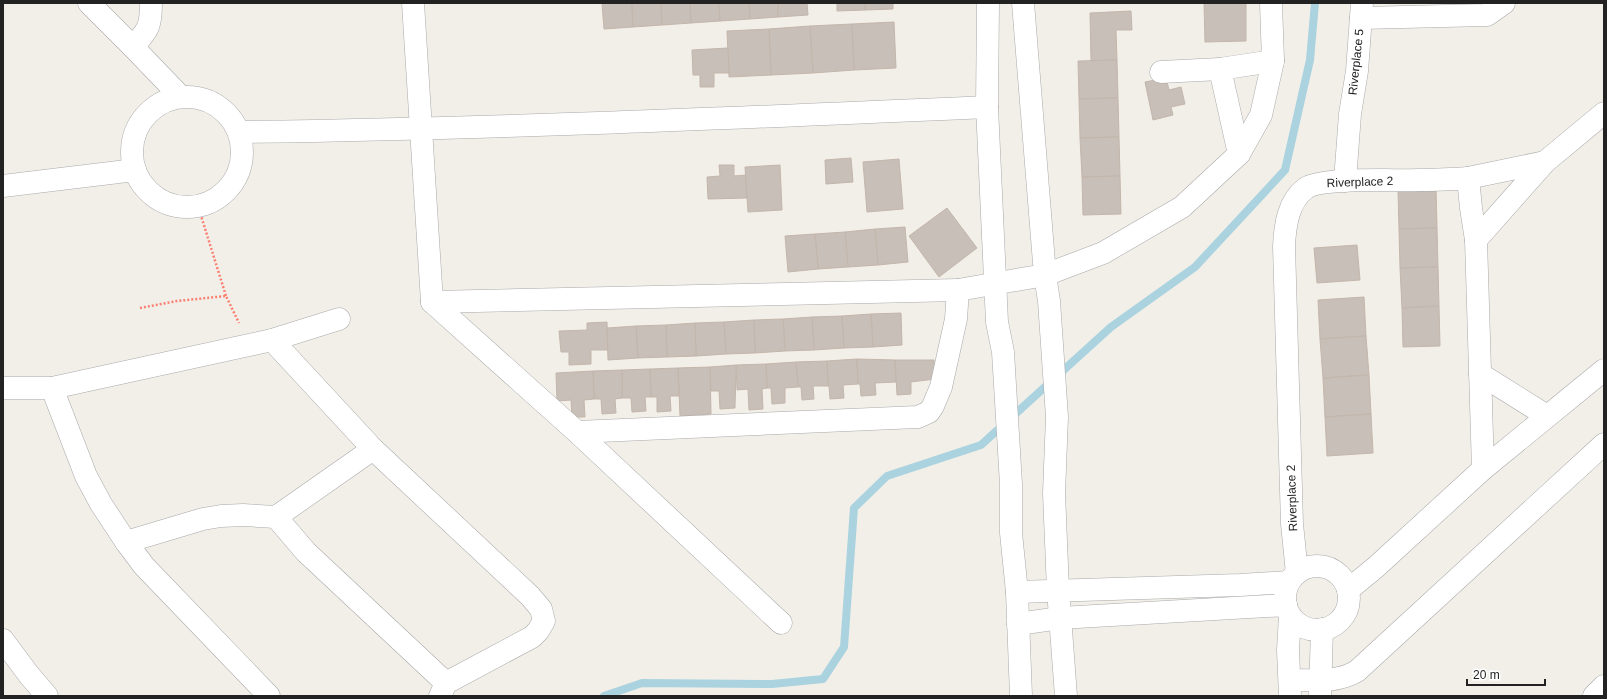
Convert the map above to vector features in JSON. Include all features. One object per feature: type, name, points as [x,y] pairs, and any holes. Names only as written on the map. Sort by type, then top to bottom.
[{"type":"street","points":[[89,3],[181,97]]},
{"type":"street","points":[[133,47],[148,28],[151,17],[151,3]]},
{"type":"street","points":[[413,3],[432,302],[577,432],[781,623]]},
{"type":"street","points":[[988,3],[987,107],[997,322],[1003,352],[1011,484],[1011,533],[1017,592],[1021,696]]},
{"type":"street","points":[[1023,3],[1046,275],[1050,301],[1057,417],[1054,493],[1058,590],[1066,696]]},
{"type":"street","points":[[432,302],[958,290],[996,285],[1046,275],[1103,253],[1182,207],[1238,154],[1261,115],[1273,61],[1271,3]]},
{"type":"street","name":"Riverplace 5","points":[[1345,181],[1350,114],[1357,71],[1362,10],[1478,16],[1492,13],[1504,3]]},
{"type":"street","points":[[1161,72],[1220,69],[1273,61]]},
{"type":"street","points":[[1220,69],[1238,154]]},
{"type":"street","points":[[181,97],[196,97],[212,101],[228,114],[235,123],[243,146],[242,161],[230,188],[219,197],[206,204],[198,206],[177,207],[163,202],[151,194],[141,183],[135,170],[132,154],[134,138],[140,122],[151,110],[165,101],[181,97]]},
{"type":"street","points":[[239,132],[421,130],[726,119],[987,107]]},
{"type":"street","points":[[1476,240],[1545,162],[1604,113]]},
{"type":"street","points":[[1483,469],[1476,240],[1468,178],[1545,162]]},
{"type":"street","points":[[3,186],[135,170]]},
{"type":"street","name":"Riverplace 2","points":[[1293,578],[1284,246],[1285,230],[1289,213],[1294,203],[1306,189],[1313,184],[1345,181],[1468,178]]},
{"type":"street","points":[[577,432],[918,417],[929,412],[941,387],[956,319],[958,290]]},
{"type":"street","points":[[3,388],[52,388],[272,340],[339,319]]},
{"type":"street","points":[[272,340],[373,450],[535,601],[541,609],[544,617],[542,626],[532,637],[443,690],[306,552],[276,517]]},
{"type":"street","points":[[1348,590],[1483,469],[1604,370]]},
{"type":"street","points":[[1480,374],[1547,416]]},
{"type":"street","points":[[52,388],[86,476],[101,504],[126,542],[144,566],[269,696]]},
{"type":"street","points":[[1288,610],[1300,625],[1311,629],[1322,629],[1332,625],[1340,619],[1346,611],[1349,601],[1348,590],[1344,581],[1336,572],[1327,567],[1317,566],[1306,568],[1293,578],[1285,593],[1288,610],[1290,688],[1320,688],[1357,671],[1604,444]]},
{"type":"street","points":[[126,542],[203,519],[243,514],[276,517],[373,450]]},
{"type":"street","points":[[1017,592],[1240,585],[1293,578]]},
{"type":"street","points":[[1018,624],[1060,618],[1288,610]]},
{"type":"street","points":[[1320,688],[1322,629]]},
{"type":"street","points":[[3,640],[47,696]]},
{"type":"street","points":[[1594,696],[1604,686]]},
{"type":"path","points":[[198,206],[226,296],[250,345]]},
{"type":"path","points":[[140,308],[226,296]]},
{"type":"building","points":[[602,3],[632,3],[633,27],[604,29]]},
{"type":"building","points":[[632,3],[661,3],[662,25],[633,27]]},
{"type":"building","points":[[661,3],[690,3],[691,23],[662,25]]},
{"type":"building","points":[[690,3],[719,3],[720,21],[691,23]]},
{"type":"building","points":[[719,3],[749,3],[750,19],[720,21]]},
{"type":"building","points":[[749,3],[778,3],[778,17],[750,19]]},
{"type":"building","points":[[778,3],[807,3],[808,15],[778,17]]},
{"type":"building","points":[[837,3],[865,3],[865,10],[837,11]]},
{"type":"building","points":[[865,3],[893,3],[893,9],[865,10]]},
{"type":"building","points":[[1204,3],[1246,3],[1246,41],[1205,42]]},
{"type":"building","points":[[1131,11],[1132,30],[1116,30],[1117,60],[1091,61],[1090,13]]},
{"type":"building","points":[[894,22],[896,68],[854,70],[852,24]]},
{"type":"building","points":[[852,24],[854,70],[813,73],[810,26]]},
{"type":"building","points":[[810,26],[813,73],[771,75],[769,29]]},
{"type":"building","points":[[769,29],[771,75],[729,77],[727,31]]},
{"type":"building","points":[[728,48],[729,73],[714,73],[714,87],[700,87],[700,75],[693,75],[692,50]]},
{"type":"building","points":[[1117,60],[1118,98],[1079,99],[1078,61]]},
{"type":"building","points":[[1166,78],[1169,90],[1181,87],[1185,104],[1171,107],[1173,115],[1153,120],[1145,82]]},
{"type":"building","points":[[1118,98],[1119,137],[1080,138],[1079,99]]},
{"type":"building","points":[[1119,137],[1120,176],[1082,177],[1080,138]]},
{"type":"building","points":[[851,158],[853,182],[826,184],[825,160]]},
{"type":"building","points":[[899,159],[903,209],[867,212],[863,162]]},
{"type":"building","points":[[719,165],[734,165],[734,176],[746,175],[747,198],[708,199],[707,177],[720,176]]},
{"type":"building","points":[[780,165],[782,210],[748,212],[745,167]]},
{"type":"building","points":[[1120,176],[1121,214],[1083,215],[1082,177]]},
{"type":"building","points":[[1436,188],[1437,228],[1399,229],[1398,190]]},
{"type":"building","points":[[947,208],[977,248],[939,277],[909,236]]},
{"type":"building","points":[[905,227],[908,262],[878,265],[875,229]]},
{"type":"building","points":[[1437,228],[1438,267],[1400,268],[1399,229]]},
{"type":"building","points":[[875,229],[878,265],[848,267],[845,232]]},
{"type":"building","points":[[845,232],[848,267],[818,269],[815,234]]},
{"type":"building","points":[[815,234],[818,269],[788,272],[785,236]]},
{"type":"building","points":[[1357,245],[1360,280],[1317,283],[1314,248]]},
{"type":"building","points":[[1438,267],[1439,306],[1402,308],[1400,268]]},
{"type":"building","points":[[1364,297],[1366,336],[1320,339],[1318,300]]},
{"type":"building","points":[[1439,306],[1440,346],[1403,347],[1402,308]]},
{"type":"building","points":[[901,313],[902,345],[873,347],[871,314]]},
{"type":"building","points":[[871,314],[873,347],[844,348],[842,316]]},
{"type":"building","points":[[842,316],[844,348],[814,350],[812,317]]},
{"type":"building","points":[[812,317],[814,350],[785,351],[783,319]]},
{"type":"building","points":[[783,319],[785,351],[755,353],[754,320]]},
{"type":"building","points":[[754,320],[755,353],[726,354],[724,322]]},
{"type":"building","points":[[607,322],[608,350],[591,350],[591,364],[569,365],[569,352],[561,352],[559,331],[587,330],[587,323]]},
{"type":"building","points":[[724,322],[726,354],[696,356],[695,323]]},
{"type":"building","points":[[695,323],[696,356],[667,357],[666,325]]},
{"type":"building","points":[[666,325],[667,357],[638,358],[636,326]]},
{"type":"building","points":[[636,326],[638,358],[608,360],[607,328]]},
{"type":"building","points":[[1366,336],[1369,375],[1323,378],[1320,339]]},
{"type":"building","points":[[857,359],[858,384],[843,385],[844,398],[830,399],[827,361]]},
{"type":"building","points":[[857,359],[895,360],[896,382],[875,383],[876,395],[861,396],[860,384],[858,384]]},
{"type":"building","points":[[895,360],[934,360],[935,379],[911,382],[911,394],[897,395]]},
{"type":"building","points":[[827,361],[828,386],[813,386],[814,399],[802,400],[801,387],[798,387],[796,362]]},
{"type":"building","points":[[796,362],[798,387],[785,388],[785,403],[772,404],[771,388],[767,388],[766,364]]},
{"type":"building","points":[[766,364],[767,388],[762,389],[763,409],[749,410],[748,389],[737,390],[736,365]]},
{"type":"building","points":[[736,365],[735,408],[720,409],[719,391],[711,391],[710,367]]},
{"type":"building","points":[[710,367],[711,414],[680,416],[678,368]]},
{"type":"building","points":[[678,368],[679,396],[670,396],[671,411],[657,412],[657,397],[651,397],[650,369]]},
{"type":"building","points":[[650,369],[651,397],[645,397],[646,411],[632,412],[631,398],[622,398],[622,370]]},
{"type":"building","points":[[622,370],[622,398],[615,399],[616,413],[602,414],[601,399],[594,399],[593,371]]},
{"type":"building","points":[[593,371],[594,399],[584,400],[585,417],[572,417],[571,400],[557,401],[556,373]]},
{"type":"building","points":[[1369,375],[1371,414],[1325,417],[1323,378]]},
{"type":"building","points":[[1371,414],[1373,453],[1327,456],[1325,417]]},
{"type":"waterway","points":[[604,696],[642,683],[772,684],[823,679],[844,647],[854,508],[887,476],[981,445],[1111,327],[1195,267],[1285,170],[1310,60],[1315,3]]}]
